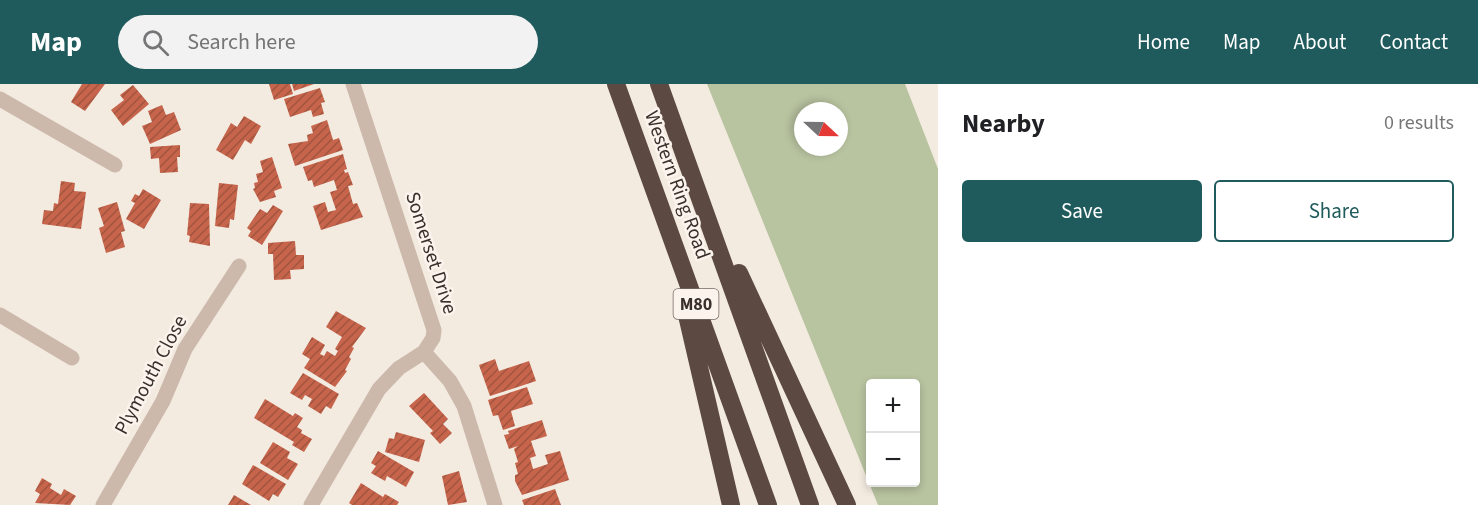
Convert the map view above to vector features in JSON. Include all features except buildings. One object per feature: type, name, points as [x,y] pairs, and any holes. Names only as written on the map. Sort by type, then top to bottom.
[{"type":"highway","name":"Western Ring Road","points":[[616,84],[768,505]]},
{"type":"highway","name":"Western Ring Road","points":[[659,84],[810,505]]},
{"type":"highway","points":[[623,104],[682,295],[731,505]]},
{"type":"highway","points":[[686,157],[847,505]]},
{"type":"street","name":"Somerset Drive","points":[[353,84],[430,315],[433,338],[424,352]]},
{"type":"street","points":[[0,99],[115,165]]},
{"type":"street","name":"Plymouth Close","points":[[103,505],[164,401],[185,349],[239,266]]},
{"type":"street","points":[[0,315],[72,358]]},
{"type":"street","points":[[311,505],[379,389],[399,368],[424,352],[450,381],[464,406],[495,505]]},
{"type":"green space","points":[[707,84],[905,84],[938,169],[938,505],[878,505],[871,487],[920,487],[920,379],[866,379],[866,475]]}]
